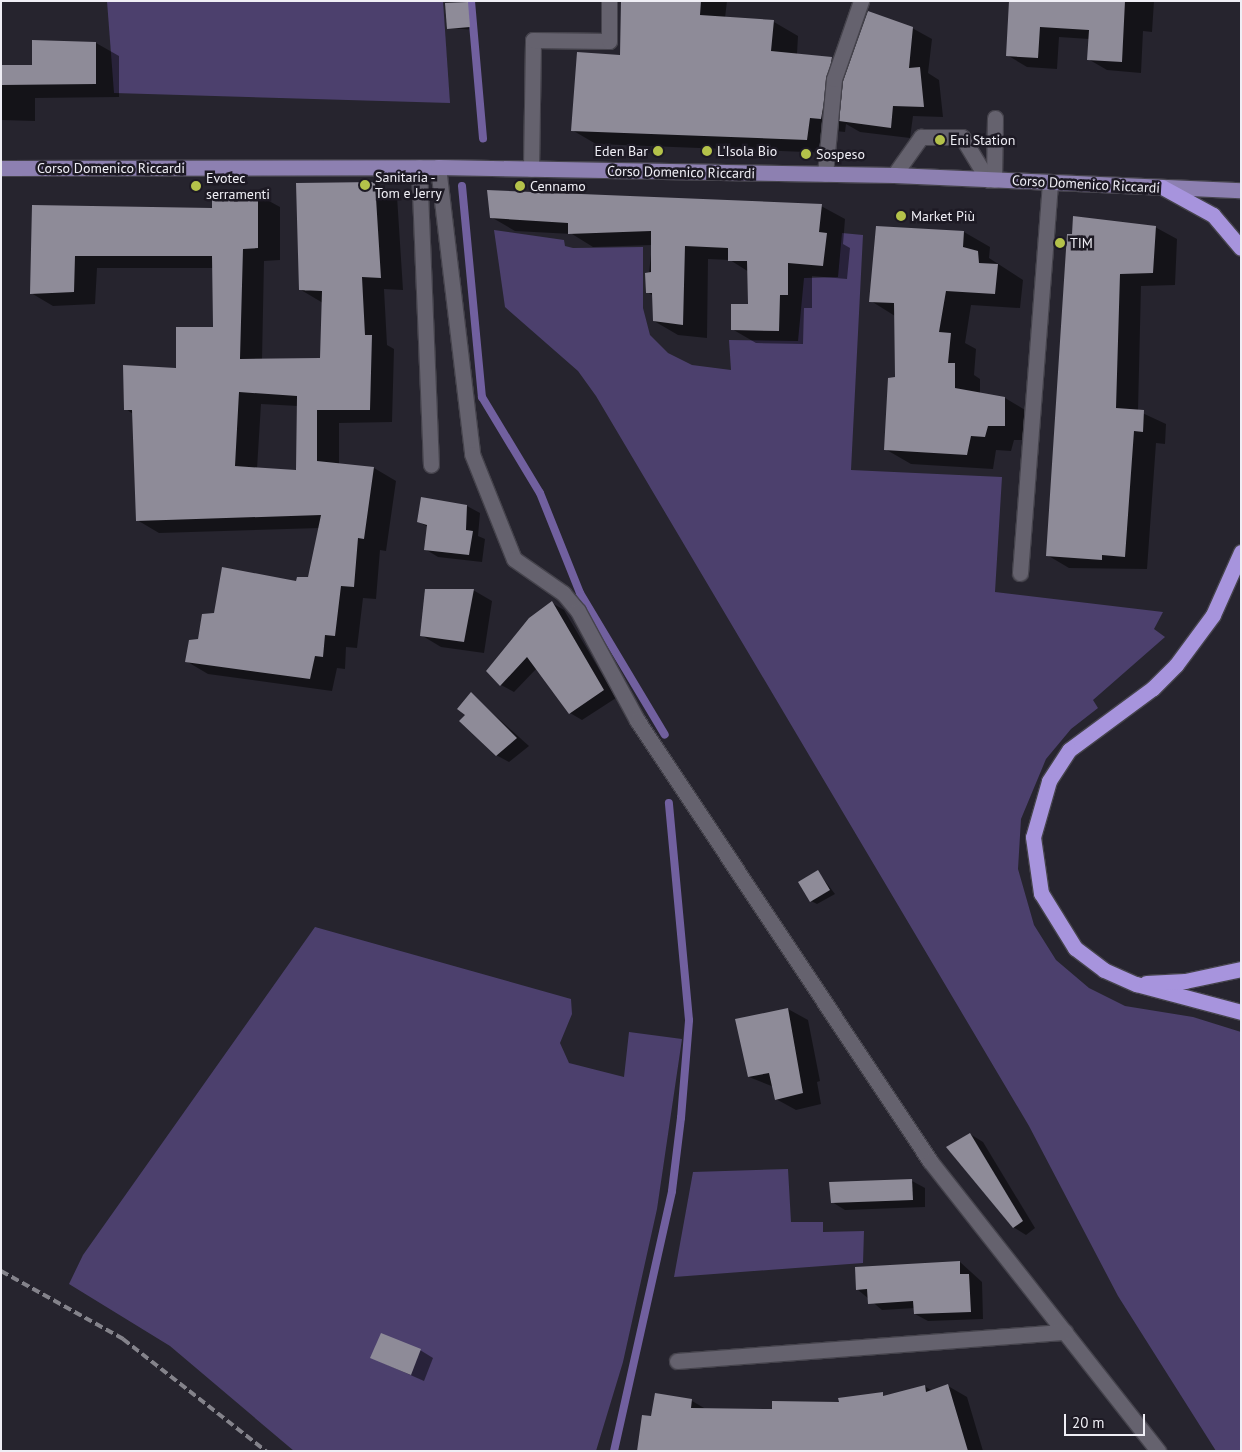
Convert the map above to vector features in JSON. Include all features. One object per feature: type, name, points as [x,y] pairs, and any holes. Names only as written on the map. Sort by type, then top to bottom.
[{"type":"highway","points":[[1162,187],[1213,215],[1241,248]]},
{"type":"highway","points":[[1241,552],[1228,587],[1196,641],[1153,688],[1069,750],[1038,808],[1034,867],[1040,893],[1055,921],[1075,948],[1104,970],[1136,984],[1241,1012]]},
{"type":"highway","points":[[1136,984],[1185,981],[1241,969]]},
{"type":"main road","name":"Corso Domenico Riccardi","points":[[1,168],[438,167],[894,175],[1241,190]]},
{"type":"street","points":[[531,169],[533,40],[609,41],[610,1]]},
{"type":"street","points":[[825,174],[834,79],[861,1]]},
{"type":"street","points":[[991,180],[995,118]]},
{"type":"street","points":[[894,175],[921,137],[962,137],[991,180]]},
{"type":"street","points":[[419,167],[431,465]]},
{"type":"street","points":[[438,167],[472,454],[514,558],[563,592],[578,611],[637,720],[802,973],[939,1174],[1158,1451]]},
{"type":"street","points":[[1020,573],[1050,182]]},
{"type":"street","points":[[677,1361],[1065,1332]]},
{"type":"shaded area","points":[[107,1],[443,1],[450,103],[114,93]]},
{"type":"shaded area","points":[[494,230],[564,240],[565,246],[573,248],[643,247],[643,308],[650,335],[668,353],[692,365],[731,370],[729,340],[798,341],[804,278],[838,277],[842,233],[863,235],[851,470],[1002,477],[995,592],[1163,612],[1154,629],[1165,637],[1093,700],[1098,708],[1071,729],[1046,759],[1021,819],[1018,869],[1034,925],[1056,960],[1089,988],[1125,1006],[1193,1017],[1241,1032],[1241,1451],[1216,1451],[1118,1296],[1029,1126],[596,396],[578,371],[505,307]]},
{"type":"shaded area","points":[[315,927],[571,999],[572,1014],[560,1043],[569,1063],[624,1077],[629,1032],[682,1039],[657,1209],[623,1362],[596,1451],[294,1451],[170,1346],[69,1284],[83,1255]]},
{"type":"shaded area","points":[[788,1169],[791,1222],[823,1222],[823,1232],[864,1231],[863,1263],[674,1277],[693,1172]]},
{"type":"building","points":[[621,1],[701,1],[700,15],[774,20],[771,51],[832,57],[821,119],[810,118],[807,140],[571,131],[577,52],[620,55]]},
{"type":"building","points":[[1009,1],[1125,1],[1122,62],[1087,60],[1089,30],[1040,27],[1038,58],[1006,56]]},
{"type":"building","points":[[468,2],[470,27],[447,29],[445,3]]},
{"type":"building","points":[[868,11],[913,27],[909,68],[920,67],[924,107],[893,106],[891,128],[839,121],[843,81]]},
{"type":"building","points":[[32,40],[96,42],[96,84],[1,85],[1,65],[32,65]]},
{"type":"building","points":[[375,182],[381,278],[362,277],[365,335],[372,335],[370,410],[317,410],[317,461],[374,467],[364,539],[358,538],[354,587],[341,586],[335,636],[325,635],[323,657],[315,656],[310,679],[185,662],[189,640],[198,639],[202,614],[214,613],[222,567],[296,581],[297,577],[308,577],[321,515],[136,521],[132,410],[124,410],[123,365],[176,368],[176,327],[213,327],[212,256],[75,256],[74,292],[30,294],[32,205],[212,208],[212,192],[258,193],[258,248],[243,249],[240,359],[320,358],[322,291],[299,290],[296,183]],"holes":[[[239,392],[297,396],[296,470],[235,466]]]},
{"type":"building","points":[[487,190],[822,204],[819,232],[827,233],[823,266],[788,263],[788,295],[780,295],[779,331],[731,330],[731,304],[748,304],[747,261],[728,261],[728,248],[685,246],[683,325],[653,321],[652,293],[646,293],[645,273],[651,272],[651,231],[568,234],[568,223],[490,218]]},
{"type":"building","points":[[1073,216],[1156,226],[1153,273],[1120,274],[1116,408],[1144,410],[1143,432],[1134,431],[1125,557],[1102,555],[1102,560],[1046,556],[1067,234],[1072,234]]},
{"type":"building","points":[[876,226],[964,231],[963,247],[978,251],[979,263],[998,264],[995,294],[946,291],[939,332],[951,333],[948,363],[955,363],[955,388],[1005,397],[1005,426],[988,426],[985,437],[971,436],[967,455],[884,450],[888,378],[895,377],[894,303],[869,302]]},
{"type":"building","points":[[421,497],[467,505],[466,530],[473,531],[469,555],[424,550],[427,525],[417,522]]},
{"type":"building","points":[[425,589],[474,589],[464,642],[420,636]]},
{"type":"building","points":[[552,601],[604,690],[569,714],[527,657],[500,686],[486,671],[529,618]]},
{"type":"building","points":[[471,692],[517,738],[496,756],[459,721],[465,715],[457,709]]},
{"type":"building","points":[[818,870],[830,890],[810,902],[798,882]]},
{"type":"building","points":[[788,1008],[803,1093],[775,1100],[769,1073],[748,1077],[735,1019]]},
{"type":"building","points":[[970,1133],[1023,1221],[1013,1228],[946,1147]]},
{"type":"building","points":[[912,1179],[913,1200],[831,1203],[829,1182]]},
{"type":"building","points":[[960,1261],[960,1274],[969,1274],[971,1312],[914,1314],[913,1301],[868,1304],[867,1289],[856,1290],[855,1267]]},
{"type":"building","points":[[381,1333],[421,1349],[411,1375],[370,1358]]},
{"type":"building","points":[[948,1384],[968,1451],[637,1451],[642,1415],[651,1416],[655,1393],[692,1399],[691,1408],[772,1409],[772,1401],[839,1402],[838,1398],[883,1392],[883,1396],[925,1385],[926,1392]]},
{"type":"waterway","points":[[471,1],[483,138]]},
{"type":"waterway","points":[[462,186],[482,397],[540,493],[580,593],[665,735]]},
{"type":"waterway","points":[[614,1451],[672,1191],[681,1118],[689,1020],[669,803]]},
{"type":"railway","points":[[1,1271],[123,1339],[266,1451]]},
{"type":"place","name":"Eni Station","points":[[940,140]]},
{"type":"place","name":"Eden Bar","points":[[658,151]]},
{"type":"place","name":"L'Isola Bio","points":[[707,151]]},
{"type":"place","name":"Sospeso","points":[[806,154]]},
{"type":"place","name":"Sanitaria - Tom e Jerry","points":[[365,185]]},
{"type":"place","name":"Evotec serramenti","points":[[196,186]]},
{"type":"place","name":"Cennamo","points":[[520,186]]},
{"type":"place","name":"Market Più","points":[[901,216]]},
{"type":"place","name":"TIM","points":[[1060,243]]}]
